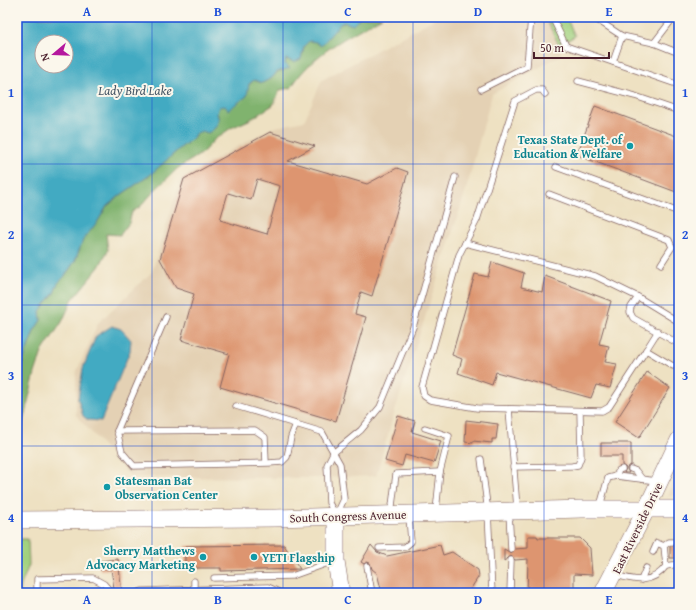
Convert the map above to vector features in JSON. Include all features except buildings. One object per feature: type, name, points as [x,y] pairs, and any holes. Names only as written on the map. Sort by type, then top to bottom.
[{"type":"main road","name":"East Riverside Drive","points":[[604,593],[679,440]]},
{"type":"main road","name":"South Congress Avenue","points":[[17,520],[391,515],[599,508],[679,509]]},
{"type":"main road","points":[[336,516],[336,561],[341,593]]},
{"type":"lane","points":[[481,89],[527,66],[531,17]]},
{"type":"lane","points":[[552,17],[566,46],[679,85]]},
{"type":"lane","points":[[593,17],[622,36],[654,43],[679,53]]},
{"type":"lane","points":[[654,43],[674,17]]},
{"type":"lane","points":[[613,62],[622,36]]},
{"type":"lane","points":[[578,81],[635,96],[679,111]]},
{"type":"lane","points":[[545,94],[542,90],[536,90],[515,101],[477,220],[459,255],[422,387],[424,396],[430,400],[477,408],[602,411],[609,407],[658,332]]},
{"type":"lane","points":[[556,167],[679,212]]},
{"type":"lane","points":[[336,516],[329,503],[327,465],[333,453],[361,430],[380,407],[413,327],[455,177]]},
{"type":"lane","points":[[549,194],[670,240],[672,247],[661,264]]},
{"type":"lane","points":[[465,243],[595,276],[638,297],[679,322]]},
{"type":"lane","points":[[638,297],[631,307],[630,312],[633,318],[679,344]]},
{"type":"lane","points":[[166,317],[117,431],[122,452],[134,466],[282,462],[287,457],[291,437],[296,424]]},
{"type":"lane","points":[[646,350],[673,366],[679,364]]},
{"type":"lane","points":[[236,406],[322,432],[340,464],[344,499],[336,516]]},
{"type":"lane","points":[[509,409],[513,467],[511,549]]},
{"type":"lane","points":[[513,467],[578,465],[581,457],[580,411]]},
{"type":"lane","points":[[425,428],[449,436],[440,472],[436,513]]},
{"type":"lane","points":[[117,431],[255,430],[265,437],[266,463]]},
{"type":"lane","points":[[481,459],[488,512],[492,593]]},
{"type":"lane","points":[[616,476],[619,470],[622,469]]},
{"type":"lane","points":[[632,469],[636,471],[642,479]]},
{"type":"lane","points":[[391,515],[396,474],[440,472]]},
{"type":"lane","points":[[599,508],[608,478],[616,476],[660,481]]},
{"type":"lane","points":[[379,548],[404,547],[411,542],[409,514]]},
{"type":"lane","points":[[664,546],[669,542],[679,542]]},
{"type":"lane","points":[[653,552],[657,543],[664,546]]},
{"type":"lane","points":[[614,574],[634,581],[654,577],[662,572],[666,566],[664,546]]},
{"type":"lane","points":[[510,593],[511,560]]},
{"type":"lane","points":[[214,578],[292,576],[336,561]]},
{"type":"lane","points":[[666,566],[679,564]]},
{"type":"lane","points":[[367,566],[372,593]]},
{"type":"lane","points":[[641,580],[646,568]]},
{"type":"lane","points":[[37,593],[37,578],[93,578],[104,584],[112,593]]},
{"type":"lane","points":[[194,581],[194,589]]},
{"type":"lane","points":[[137,593],[142,591],[268,587],[281,593]]},
{"type":"shaded area","points":[[438,17],[545,17],[559,45],[561,55],[492,94],[466,190],[393,417],[376,476],[313,478],[131,477],[76,415],[76,373],[98,323],[152,272],[181,178],[271,128],[304,121],[322,80]]},
{"type":"shaded area","points":[[679,472],[679,495],[668,496],[672,484]]},
{"type":"green space","points":[[361,17],[382,17],[344,39],[320,56],[299,76],[291,88],[280,90],[273,105],[251,119],[231,128],[215,139],[201,154],[178,168],[140,207],[132,212],[129,223],[120,235],[106,234],[108,250],[99,267],[72,300],[62,322],[42,352],[35,373],[17,446],[17,378],[34,331],[41,320],[40,311],[54,293],[58,283],[75,261],[83,239],[98,221],[107,206],[150,175],[193,138],[195,134],[202,131],[218,116],[217,113],[219,106],[225,106],[254,80],[262,83],[272,78],[277,72],[289,68],[285,64],[286,59],[301,59],[304,46],[309,41],[322,40],[340,24],[344,22],[353,25]]},
{"type":"green space","points":[[545,17],[566,17],[575,36],[559,45]]},
{"type":"green space","points":[[17,539],[28,539],[29,565],[21,585],[20,593],[17,593]]},
{"type":"water","name":"Lady Bird Lake","points":[[17,17],[361,17],[353,25],[344,22],[340,24],[321,46],[316,42],[309,41],[304,46],[301,59],[294,62],[286,59],[285,64],[290,68],[277,72],[272,78],[262,83],[254,80],[249,84],[247,96],[228,110],[225,106],[219,107],[217,113],[219,121],[214,129],[208,133],[202,131],[195,134],[193,138],[150,175],[107,206],[98,221],[83,240],[75,261],[58,283],[54,293],[40,311],[41,320],[34,331],[17,378]]},
{"type":"water","points":[[112,326],[121,329],[131,340],[130,351],[101,421],[88,420],[83,416],[78,399],[83,368],[96,336]]},
{"type":"place","name":"Texas State Dept. of Education & Welfare","points":[[630,146]]},
{"type":"place","name":"Statesman Bat Observation Center","points":[[107,487]]},
{"type":"place","name":"Sherry Matthews Advocacy Marketing","points":[[203,557]]},
{"type":"place","name":"YETI Flagship","points":[[254,557]]}]
